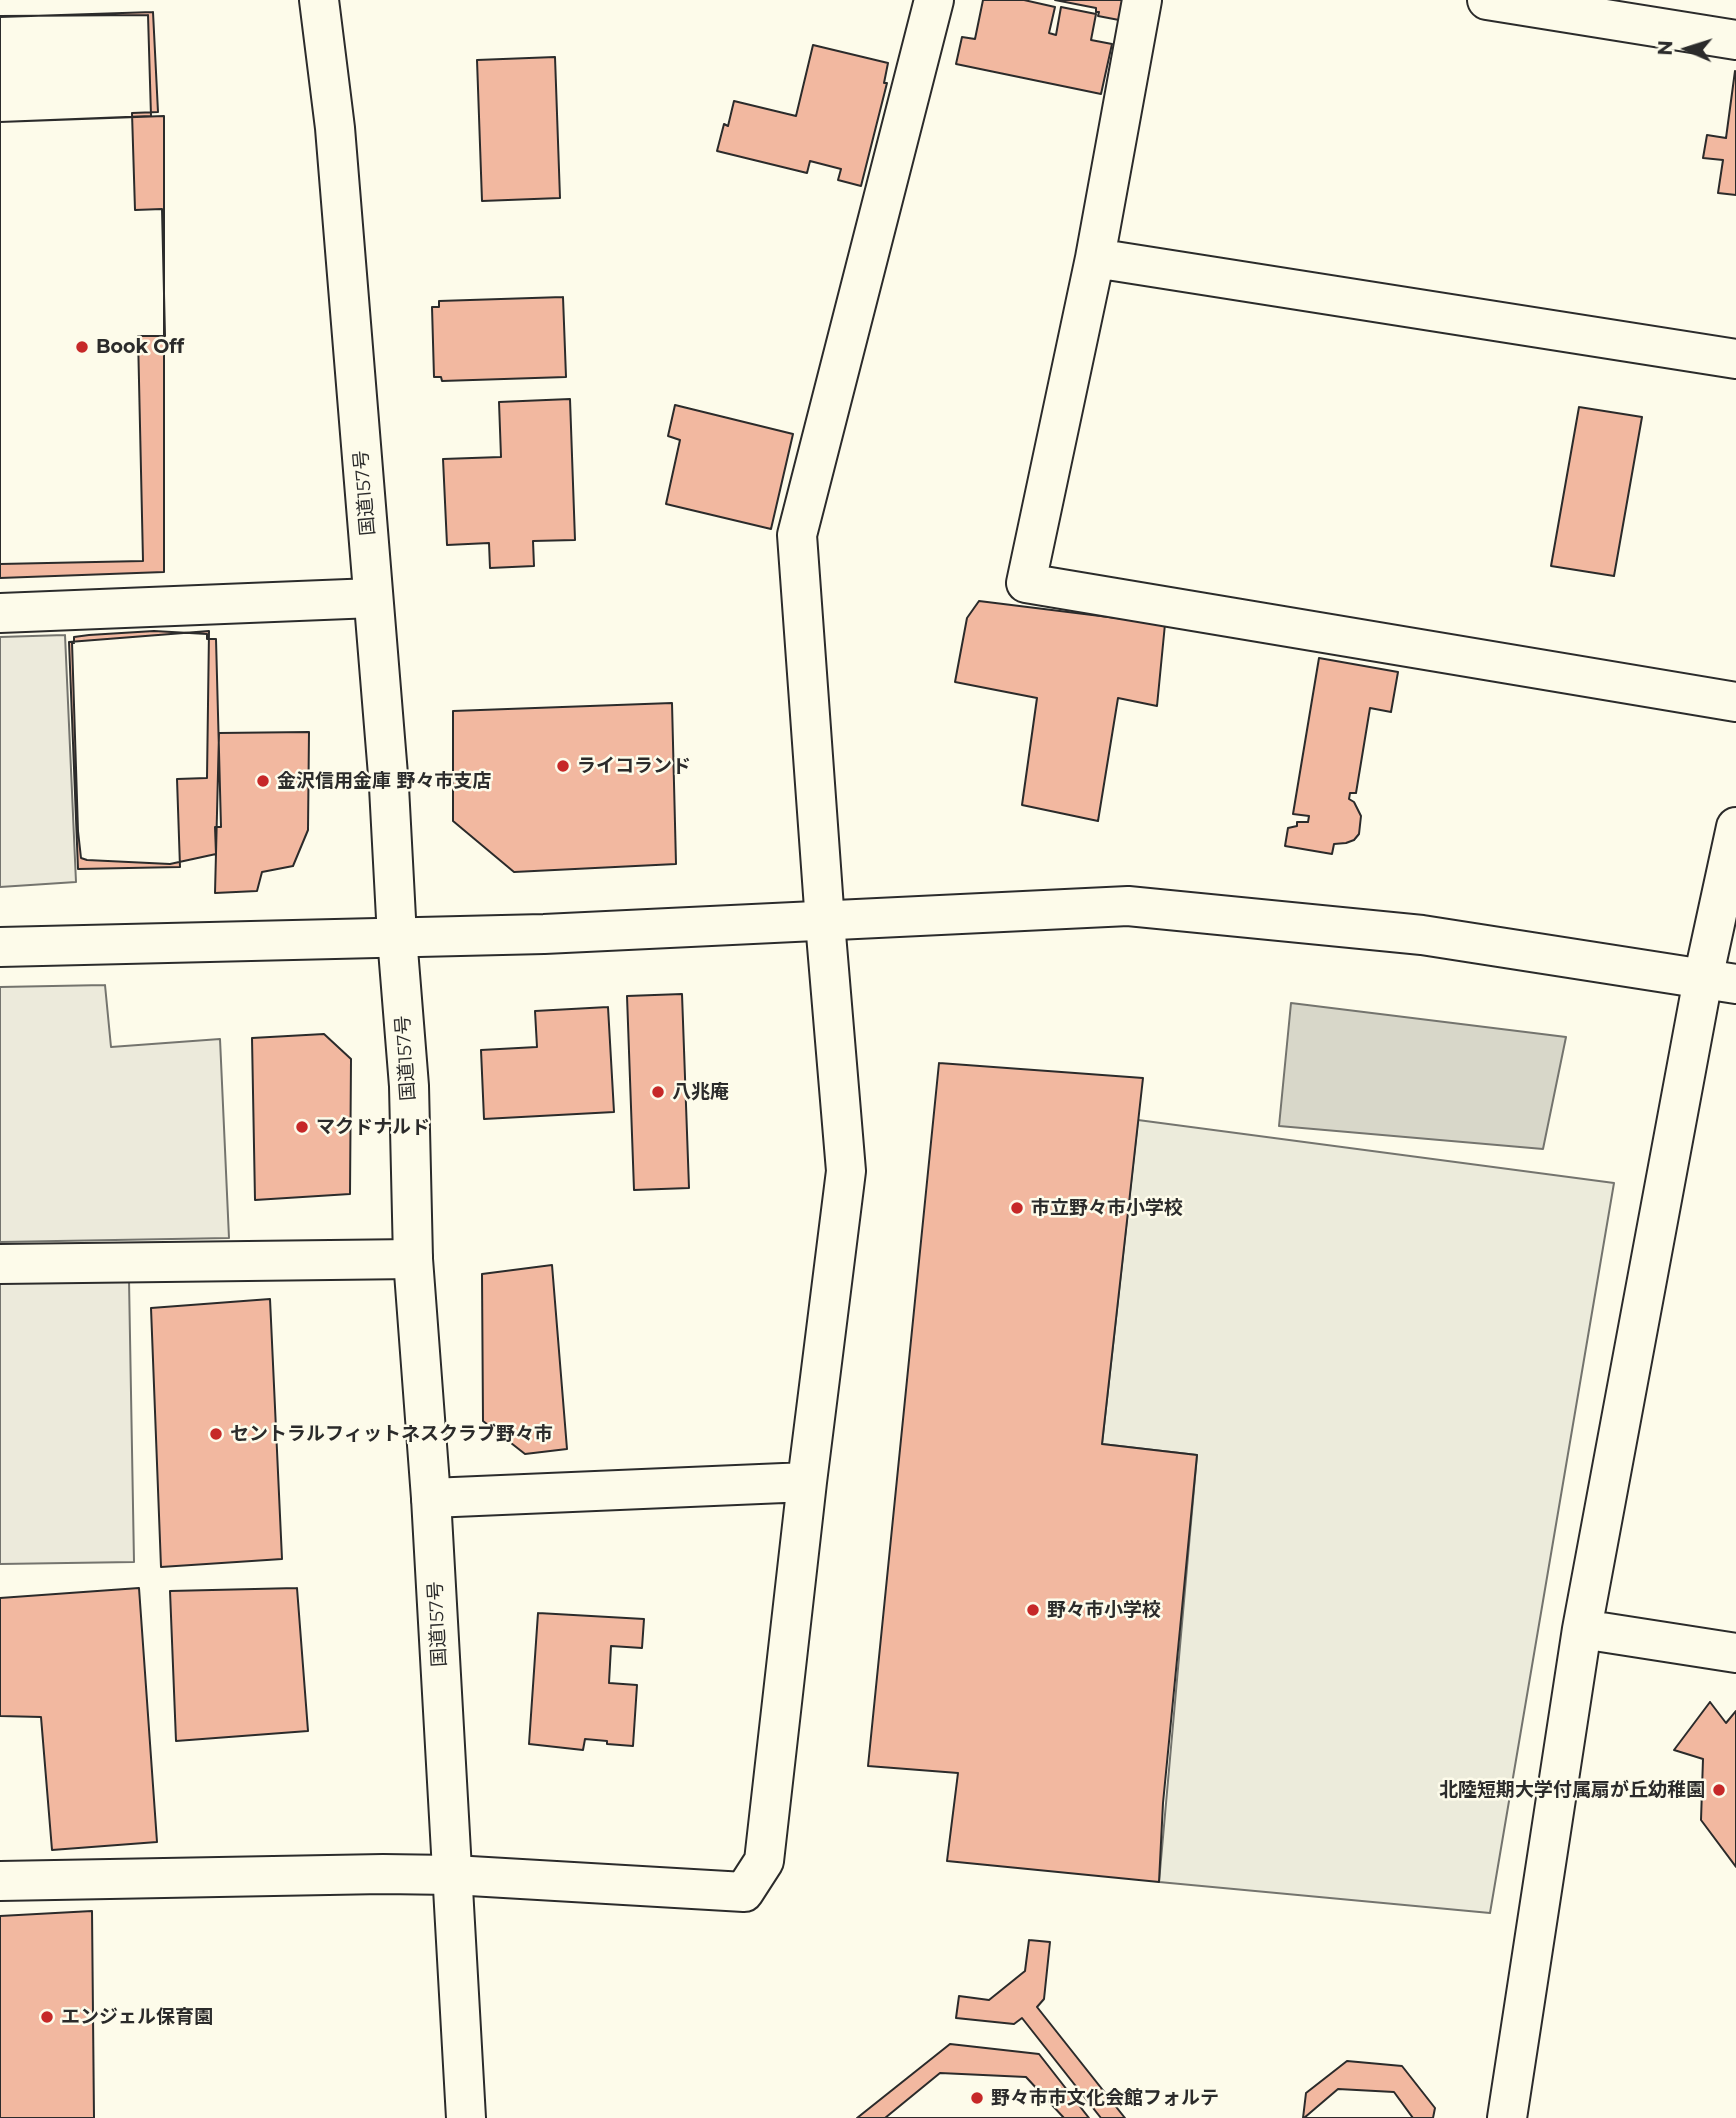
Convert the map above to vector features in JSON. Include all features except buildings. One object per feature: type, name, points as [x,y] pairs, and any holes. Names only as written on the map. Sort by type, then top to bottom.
[{"type":"main road","name":"国道157号","points":[[319,0],[335,128],[389,787],[408,1086],[413,1259],[431,1498],[466,2118]]},
{"type":"main road","points":[[0,1881],[453,1875],[744,1892],[764,1861],[846,1171],[797,535],[934,0]]},
{"type":"main road","points":[[1142,0],[1096,258],[1026,583],[1736,702]]},
{"type":"main road","points":[[1488,0],[1736,40]]},
{"type":"main road","points":[[1096,258],[1736,359]]},
{"type":"main road","points":[[0,613],[373,598]]},
{"type":"main road","points":[[1507,2118],[1582,1629],[1720,982],[1736,827]]},
{"type":"main road","points":[[0,947],[544,934],[1128,906],[1422,935],[1720,982]]},
{"type":"main road","points":[[0,1264],[413,1259]]},
{"type":"main road","points":[[431,1498],[807,1482]]},
{"type":"main road","points":[[1582,1629],[1736,1653]]},
{"type":"shaded area","points":[[65,635],[76,882],[0,887],[0,637]]},
{"type":"shaded area","points":[[105,985],[111,1047],[220,1039],[229,1238],[0,1242],[0,987]]},
{"type":"shaded area","points":[[1291,1003],[1566,1037],[1543,1149],[1279,1126]]},
{"type":"shaded area","points":[[1138,1120],[1614,1183],[1490,1913],[1159,1882],[1197,1455],[1102,1444]]},
{"type":"shaded area","points":[[129,1280],[134,1562],[0,1564],[0,1283]]},
{"type":"place","name":"Book Off","points":[[82,347]]},
{"type":"place","name":"ライコランド","points":[[563,766]]},
{"type":"place","name":"金沢信用金庫 野々市支店","points":[[263,781]]},
{"type":"place","name":"八兆庵","points":[[658,1092]]},
{"type":"place","name":"マクドナルド","points":[[302,1127]]},
{"type":"place","name":"市立野々市小学校","points":[[1017,1208]]},
{"type":"place","name":"セントラルフィットネスクラブ野々市","points":[[216,1434]]},
{"type":"place","name":"野々市小学校","points":[[1033,1610]]},
{"type":"place","name":"北陸短期大学付属扇が丘幼稚園","points":[[1719,1790]]},
{"type":"place","name":"エンジェル保育園","points":[[47,2017]]},
{"type":"place","name":"野々市市文化会館フォルテ","points":[[977,2098]]}]
